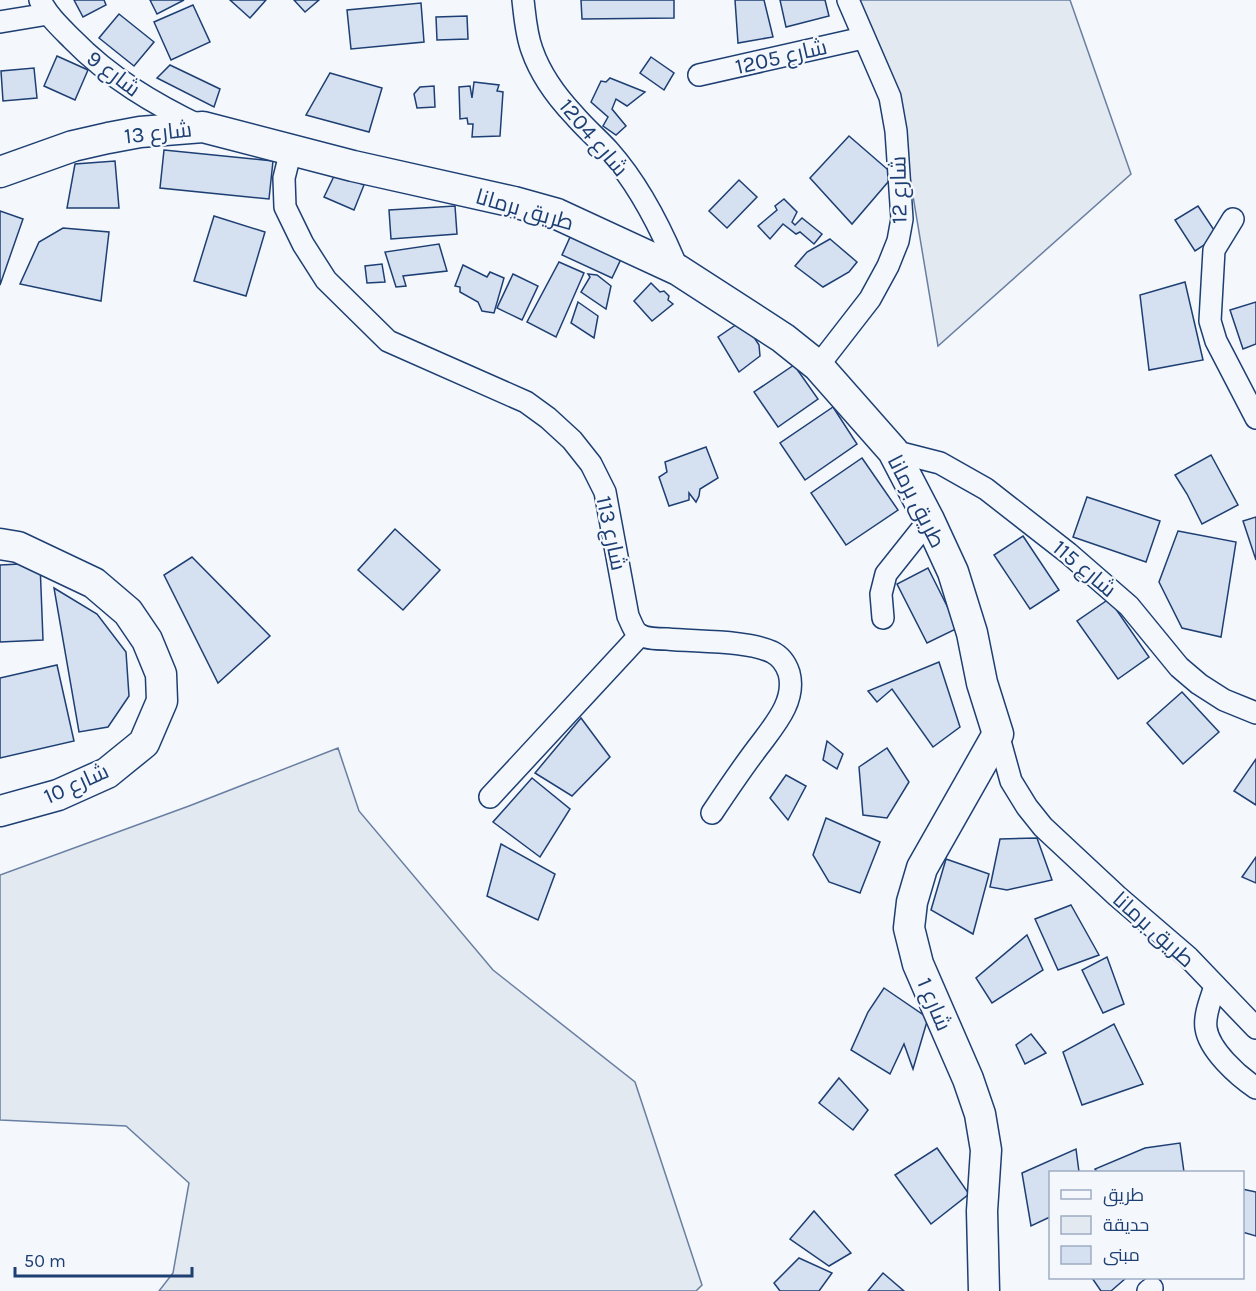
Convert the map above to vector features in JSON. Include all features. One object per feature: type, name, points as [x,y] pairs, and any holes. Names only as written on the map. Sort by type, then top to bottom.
[{"type":"street","name":"شارع 1204","points":[[523,0],[531,49],[541,69],[574,115],[610,152],[639,192],[666,239],[678,270]]},
{"type":"street","name":"شارع 12","points":[[819,366],[870,299],[888,266],[898,241],[902,219],[896,131],[890,97],[848,0]]},
{"type":"street","points":[[0,22],[44,7]]},
{"type":"street","name":"شارع 9","points":[[44,7],[83,50],[120,82],[161,107],[203,127]]},
{"type":"street","name":"شارع 1205","points":[[699,75],[863,38]]},
{"type":"street","name":"شارع 13","points":[[0,172],[73,146],[108,138],[141,132],[203,127],[353,166]]},
{"type":"street","name":"شارع 113","points":[[291,150],[284,178],[285,207],[303,244],[326,280],[388,341],[526,402],[572,440],[591,464],[605,492],[628,616],[632,626],[640,635]]},
{"type":"street","name":"طريق برمانا","points":[[353,166],[514,202],[557,214],[678,270],[783,338],[819,366],[893,451],[929,520],[953,572],[972,633],[982,683],[1011,781],[1027,807],[1043,828],[1188,957],[1256,1028]]},
{"type":"street","points":[[1233,219],[1214,250],[1210,321],[1216,341],[1256,418]]},
{"type":"street","name":"شارع 115","points":[[893,451],[940,463],[986,489],[1129,606],[1179,667],[1192,679],[1224,699],[1253,705]]},
{"type":"street","points":[[883,618],[881,594],[886,574],[929,520]]},
{"type":"street","name":"شارع 10","points":[[0,544],[18,547],[94,583],[128,612],[147,640],[161,674],[162,701],[144,744],[107,773],[58,795],[0,811]]},
{"type":"street","points":[[490,797],[640,635],[659,639],[755,646],[782,659],[788,669],[792,689],[788,702],[712,813]]},
{"type":"street","name":"شارع 1","points":[[984,1291],[981,1211],[986,1150],[980,1114],[968,1079],[918,964],[909,928],[912,902],[922,868],[998,734]]},
{"type":"street","points":[[1215,987],[1205,1026],[1208,1037],[1218,1053],[1256,1088]]},
{"type":"street","points":[[969,1291],[983,1246]]},
{"type":"green space","points":[[857,0],[1070,0],[1131,174],[938,346],[898,106]]},
{"type":"green space","points":[[338,748],[359,811],[493,970],[635,1082],[702,1285],[696,1291],[159,1291],[173,1273],[189,1183],[126,1126],[0,1120],[0,875],[189,806]]},
{"type":"building","points":[[74,0],[104,0],[106,5],[83,17]]},
{"type":"building","points":[[150,0],[184,0],[157,14]]},
{"type":"building","points":[[230,0],[266,0],[250,18]]},
{"type":"building","points":[[294,0],[319,0],[305,12]]},
{"type":"building","points":[[581,0],[674,0],[674,18],[582,19]]},
{"type":"building","points":[[735,0],[764,0],[773,37],[738,43]]},
{"type":"building","points":[[780,0],[825,0],[829,16],[786,27]]},
{"type":"building","points":[[421,3],[424,42],[351,49],[347,10]]},
{"type":"building","points":[[193,5],[210,42],[171,60],[154,22]]},
{"type":"building","points":[[119,14],[154,42],[134,66],[99,38]]},
{"type":"building","points":[[467,16],[468,39],[437,40],[436,17]]},
{"type":"building","points":[[57,56],[88,70],[75,100],[44,86]]},
{"type":"building","points":[[651,57],[674,73],[664,90],[640,73]]},
{"type":"building","points":[[170,65],[220,89],[214,107],[157,78]]},
{"type":"building","points":[[34,68],[37,98],[3,101],[1,71]]},
{"type":"building","points":[[330,73],[382,88],[369,132],[306,115]]},
{"type":"building","points":[[610,78],[645,92],[627,106],[616,99],[612,109],[626,126],[616,135],[603,126],[608,117],[591,102],[601,81],[606,82]]},
{"type":"building","points":[[474,82],[499,85],[497,91],[503,92],[500,136],[472,137],[473,124],[468,124],[467,118],[460,119],[459,87],[470,86],[472,98]]},
{"type":"building","points":[[434,86],[435,107],[417,108],[414,94],[420,87]]},
{"type":"building","points":[[849,136],[894,175],[852,224],[810,178]]},
{"type":"building","points":[[164,150],[273,161],[269,199],[160,188]]},
{"type":"building","points":[[115,161],[119,208],[67,208],[75,164]]},
{"type":"building","points":[[336,172],[364,185],[354,210],[324,197]]},
{"type":"building","points":[[739,180],[757,197],[727,228],[709,211]]},
{"type":"building","points":[[784,199],[797,212],[792,222],[795,225],[802,218],[822,234],[814,244],[800,232],[796,234],[783,224],[770,239],[758,226],[777,210],[775,206]]},
{"type":"building","points":[[455,206],[457,234],[391,239],[389,210]]},
{"type":"building","points":[[1198,206],[1218,236],[1195,251],[1175,220]]},
{"type":"building","points":[[0,211],[23,219],[0,285]]},
{"type":"building","points":[[214,216],[265,232],[246,296],[194,281]]},
{"type":"building","points":[[63,228],[109,232],[101,301],[20,284],[39,242]]},
{"type":"building","points":[[571,235],[621,259],[612,278],[562,255]]},
{"type":"building","points":[[830,239],[857,262],[849,272],[823,287],[795,266],[807,252]]},
{"type":"building","points":[[439,244],[447,271],[403,276],[406,286],[396,287],[385,252]]},
{"type":"building","points":[[559,262],[584,273],[556,337],[527,322]]},
{"type":"building","points":[[382,264],[385,282],[367,283],[365,266]]},
{"type":"building","points":[[463,265],[487,277],[490,272],[504,278],[494,313],[482,311],[478,302],[460,292],[460,287],[455,286]]},
{"type":"building","points":[[513,274],[538,286],[522,320],[497,308]]},
{"type":"building","points":[[588,274],[597,275],[611,286],[606,309],[581,292],[590,277]]},
{"type":"building","points":[[1185,282],[1203,360],[1149,370],[1140,295]]},
{"type":"building","points":[[651,283],[660,292],[664,291],[669,296],[668,300],[673,304],[652,321],[634,301]]},
{"type":"building","points":[[578,302],[598,316],[594,338],[571,323]]},
{"type":"building","points":[[1256,302],[1256,344],[1243,349],[1230,310]]},
{"type":"building","points":[[743,320],[759,345],[760,356],[739,372],[718,337]]},
{"type":"building","points":[[794,365],[818,399],[778,427],[754,392]]},
{"type":"building","points":[[833,407],[857,444],[805,480],[780,443]]},
{"type":"building","points":[[706,447],[718,478],[700,489],[696,502],[689,493],[689,500],[669,506],[659,477],[667,472],[665,462]]},
{"type":"building","points":[[1211,455],[1238,505],[1202,524],[1175,475]]},
{"type":"building","points":[[862,458],[898,510],[846,545],[811,493]]},
{"type":"building","points":[[1087,497],[1160,521],[1146,562],[1073,537]]},
{"type":"building","points":[[1256,517],[1256,560],[1243,521]]},
{"type":"building","points":[[395,529],[440,570],[403,610],[358,570]]},
{"type":"building","points":[[1178,531],[1236,542],[1221,637],[1182,628],[1159,582]]},
{"type":"building","points":[[1023,536],[1059,590],[1030,609],[994,555]]},
{"type":"building","points":[[192,557],[270,636],[218,683],[164,575]]},
{"type":"building","points":[[40,563],[43,640],[0,642],[0,565]]},
{"type":"building","points":[[928,568],[958,628],[927,643],[897,584]]},
{"type":"building","points":[[54,588],[97,614],[126,652],[129,696],[108,727],[79,732]]},
{"type":"building","points":[[1109,599],[1149,657],[1118,679],[1077,621]]},
{"type":"building","points":[[939,662],[960,727],[933,747],[892,689],[877,702],[868,691]]},
{"type":"building","points":[[57,665],[74,741],[0,758],[0,678]]},
{"type":"building","points":[[1182,692],[1219,732],[1183,764],[1147,723]]},
{"type":"building","points":[[581,718],[610,757],[572,796],[535,773]]},
{"type":"building","points":[[827,741],[843,754],[837,769],[823,760]]},
{"type":"building","points":[[887,748],[909,782],[887,818],[863,815],[859,767]]},
{"type":"building","points":[[1256,759],[1256,805],[1234,791]]},
{"type":"building","points":[[786,775],[806,786],[788,820],[770,798]]},
{"type":"building","points":[[532,778],[570,809],[540,857],[493,822]]},
{"type":"building","points":[[826,818],[880,842],[860,893],[829,882],[813,855]]},
{"type":"building","points":[[1037,838],[1052,880],[1007,890],[990,887],[1000,839]]},
{"type":"building","points":[[501,844],[555,874],[538,920],[487,896]]},
{"type":"building","points":[[1256,857],[1256,883],[1242,877]]},
{"type":"building","points":[[946,859],[989,874],[973,934],[931,910]]},
{"type":"building","points":[[1071,905],[1099,955],[1058,970],[1035,919]]},
{"type":"building","points":[[1027,935],[1043,970],[992,1003],[976,978]]},
{"type":"building","points":[[1107,957],[1124,1004],[1103,1013],[1082,970]]},
{"type":"building","points":[[884,988],[928,1018],[913,1069],[904,1044],[890,1074],[851,1050],[868,1012]]},
{"type":"building","points":[[1114,1024],[1143,1084],[1082,1105],[1063,1052]]},
{"type":"building","points":[[1031,1034],[1046,1053],[1025,1064],[1016,1045]]},
{"type":"building","points":[[839,1078],[868,1110],[853,1130],[819,1103]]},
{"type":"building","points":[[1180,1143],[1184,1171],[1096,1171],[1095,1169],[1145,1148]]},
{"type":"building","points":[[937,1148],[969,1194],[931,1224],[895,1175]]},
{"type":"building","points":[[1076,1149],[1079,1171],[1049,1171],[1049,1217],[1031,1226],[1022,1173]]},
{"type":"building","points":[[1244,1189],[1256,1192],[1256,1236],[1244,1233]]},
{"type":"building","points":[[814,1211],[851,1253],[829,1266],[790,1239]]},
{"type":"building","points":[[799,1258],[832,1273],[819,1291],[780,1291],[774,1283]]},
{"type":"building","points":[[883,1273],[904,1291],[868,1291]]},
{"type":"building","points":[[1093,1279],[1125,1279],[1111,1291],[1101,1291]]}]
